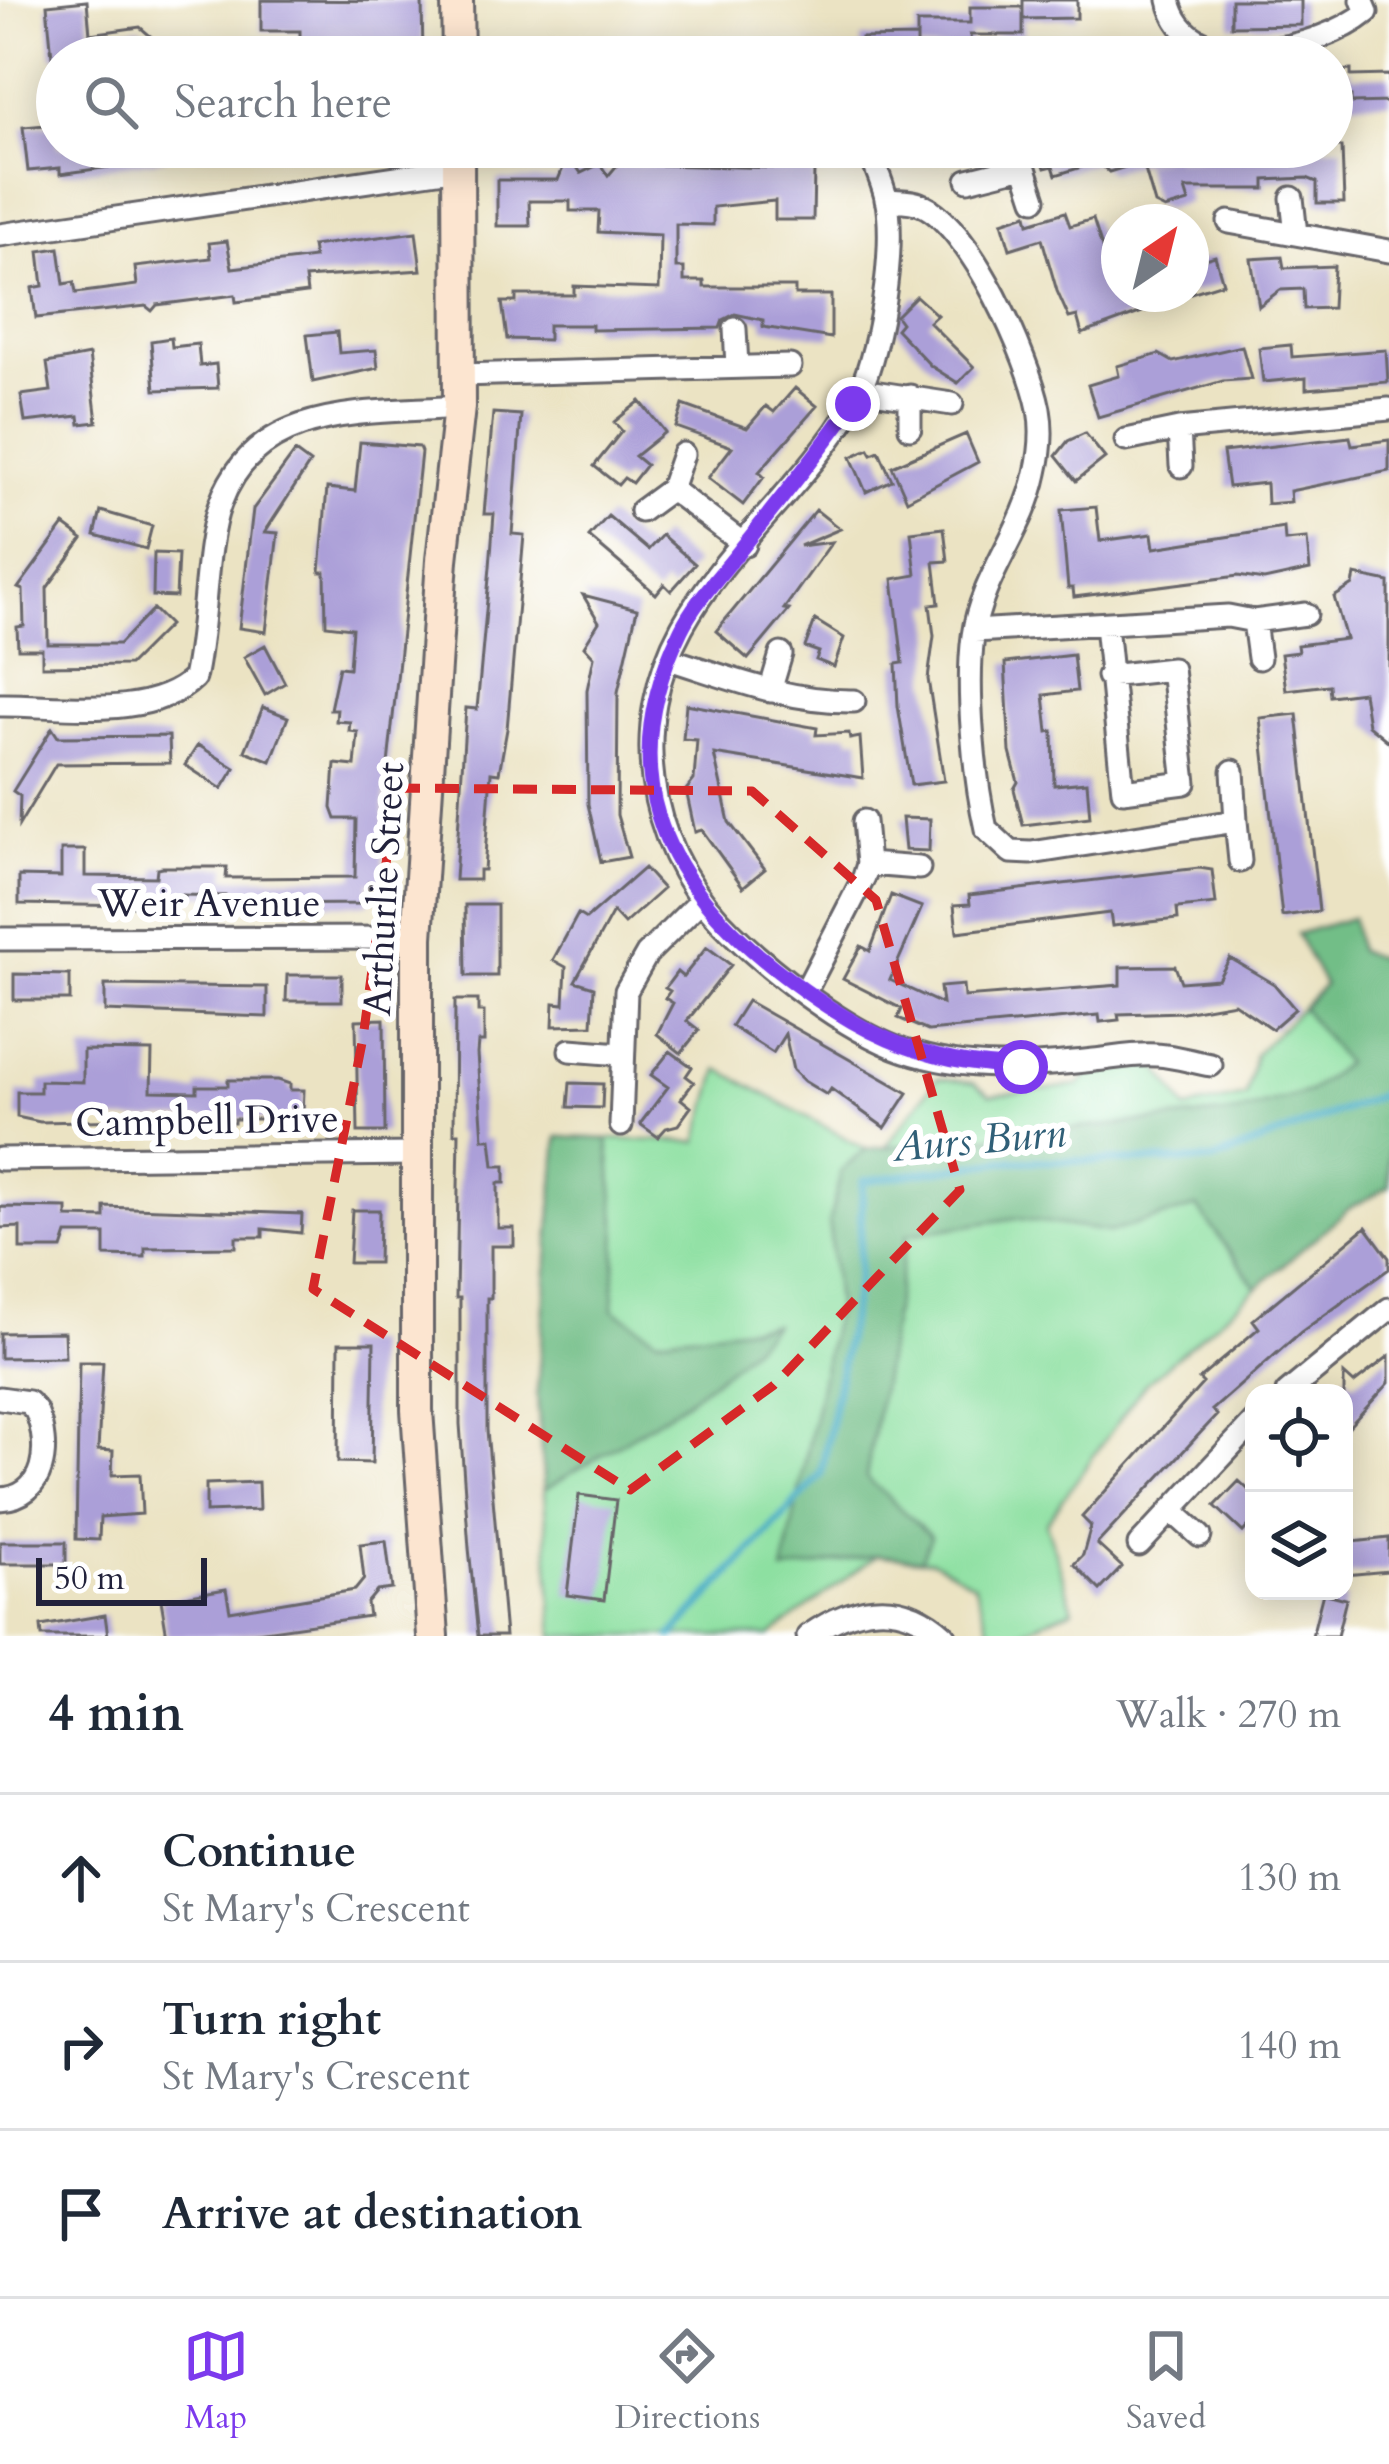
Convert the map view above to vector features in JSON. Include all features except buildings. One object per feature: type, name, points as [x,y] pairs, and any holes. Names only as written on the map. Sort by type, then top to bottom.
[{"type":"street","points":[[458,0],[458,36]]},
{"type":"street","points":[[1169,0],[1180,26],[1196,36]]},
{"type":"street","points":[[1326,36],[1367,12],[1362,0]]},
{"type":"street","points":[[0,235],[399,168]]},
{"type":"street","name":"Arthurlie Street","points":[[433,1636],[417,1410],[417,938],[442,560],[459,407],[458,168]]},
{"type":"street","points":[[874,168],[886,200],[888,233],[877,335],[860,390],[682,627],[658,691],[651,782],[660,827],[678,869],[701,900],[805,992],[899,1049],[958,1065],[1021,1067],[1155,1054],[1211,1065]]},
{"type":"street","points":[[968,181],[996,168]]},
{"type":"street","points":[[1025,168],[1035,199]]},
{"type":"street","points":[[1292,198],[1296,234]]},
{"type":"street","points":[[886,200],[920,203],[945,221],[967,251],[1027,369],[1040,410],[1036,478],[989,579],[974,631],[971,661],[983,817],[996,841],[1011,852],[1030,853],[1236,821]]},
{"type":"street","points":[[1229,222],[1389,251]]},
{"type":"street","points":[[735,329],[737,366]]},
{"type":"street","points":[[460,375],[790,365]]},
{"type":"street","points":[[860,390],[952,404]]},
{"type":"street","points":[[910,396],[910,428]]},
{"type":"street","points":[[0,705],[146,703],[177,695],[194,678],[218,506],[240,466],[271,435],[304,421],[459,407]]},
{"type":"street","points":[[1126,440],[1178,428],[1389,409]]},
{"type":"street","points":[[1178,428],[1180,466]]},
{"type":"street","points":[[640,511],[671,489],[682,454]]},
{"type":"street","points":[[671,489],[745,545]]},
{"type":"street","points":[[974,631],[1228,616],[1253,621],[1306,614]]},
{"type":"street","points":[[1253,621],[1259,658]]},
{"type":"street","points":[[1106,625],[1108,676],[1123,791],[1185,783],[1172,669],[1108,676]]},
{"type":"street","points":[[770,691],[781,654]]},
{"type":"street","points":[[669,659],[770,691],[819,701],[854,701]]},
{"type":"street","points":[[1233,771],[1240,860]]},
{"type":"street","points":[[805,992],[868,864],[864,821]]},
{"type":"street","points":[[868,864],[919,868]]},
{"type":"street","points":[[621,1125],[626,991],[636,970],[701,900]]},
{"type":"street","name":"Weir Avenue","points":[[0,939],[417,938]]},
{"type":"street","points":[[570,1050],[621,1054]]},
{"type":"street","name":"Campbell Drive","points":[[0,1159],[416,1154]]},
{"type":"street","points":[[1299,1384],[1389,1309]]},
{"type":"street","points":[[0,1398],[28,1402],[36,1411],[41,1460],[32,1490],[20,1498],[0,1499]]},
{"type":"street","points":[[1139,1544],[1245,1432]]},
{"type":"street","points":[[1171,1510],[1200,1536]]},
{"type":"street","points":[[808,1636],[844,1611],[873,1608],[934,1626],[945,1636]]},
{"type":"highlighted area","points":[[396,788],[752,791],[876,900],[960,1190],[774,1385],[630,1490],[313,1289],[363,1038]]},
{"type":"green space","points":[[1352,918],[1358,951],[1389,962],[1389,1187],[1348,1209],[1144,1385],[1046,1523],[1073,1609],[1010,1636],[992,1636],[974,1584],[934,1561],[877,1555],[770,1636],[554,1636],[537,1392],[558,1137],[698,1142],[719,1069],[866,1149],[885,1148],[937,1078],[974,1083],[990,1095],[1078,1086],[1093,1071],[1157,1066],[1186,1109],[1246,1096],[1255,1054],[1324,985],[1297,934]]},
{"type":"green space","points":[[1352,918],[1358,951],[1389,962],[1389,1187],[1348,1209],[1257,1288],[1197,1207],[1110,1232],[1015,1218],[907,1235],[866,1477],[931,1537],[921,1560],[876,1555],[783,1572],[836,1306],[829,1223],[841,1171],[866,1149],[1236,1113],[1309,1092],[1345,1063],[1302,1008],[1324,985],[1297,934]]},
{"type":"green space","points":[[558,1137],[608,1139],[617,1229],[613,1309],[657,1338],[773,1324],[695,1394],[544,1490],[537,1392]]},
{"type":"waterway","name":"Aurs Burn","points":[[672,1636],[821,1475],[858,1276],[863,1181],[1003,1161],[1212,1161],[1389,1092]]},
{"type":"route","points":[[853,404],[682,627],[658,691],[652,735],[651,782],[660,827],[678,869],[701,900],[731,932],[805,992],[899,1049],[972,1067],[1021,1067]]}]
